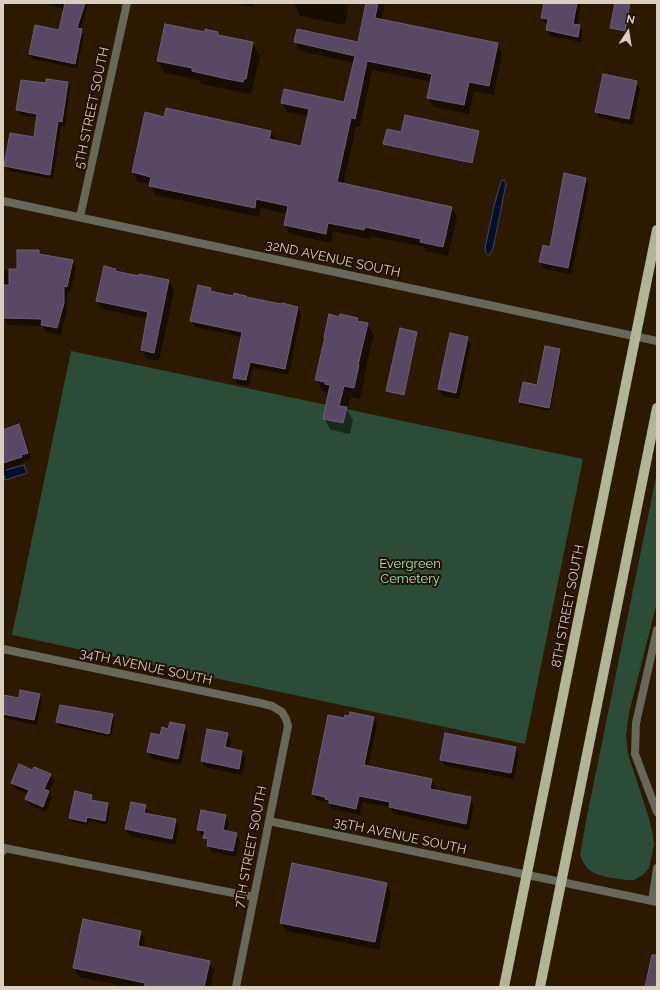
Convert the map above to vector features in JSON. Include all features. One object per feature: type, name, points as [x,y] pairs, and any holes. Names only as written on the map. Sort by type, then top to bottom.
[{"type":"main road","name":"8TH STREET SOUTH","points":[[504,987],[657,230]]},
{"type":"main road","points":[[540,987],[657,408]]},
{"type":"street","name":"5TH STREET SOUTH","points":[[80,217],[126,3]]},
{"type":"street","name":"32ND AVENUE SOUTH","points":[[3,201],[657,341]]},
{"type":"street","points":[[657,630],[636,723],[635,754],[657,812]]},
{"type":"street","name":"34TH AVENUE SOUTH","points":[[3,649],[260,703],[272,706],[282,712]]},
{"type":"street","name":"7TH STREET SOUTH","points":[[236,987],[288,726],[282,712]]},
{"type":"street","name":"35TH AVENUE SOUTH","points":[[269,821],[654,902]]},
{"type":"street","points":[[4,849],[254,897]]},
{"type":"street","points":[[654,902],[657,868]]},
{"type":"green space","name":"Evergreen Cemetery","points":[[71,351],[583,459],[525,744],[12,635]]},
{"type":"green space","points":[[657,472],[657,602],[629,713],[626,735],[628,754],[647,812],[654,845],[649,868],[643,875],[634,880],[626,880],[606,877],[594,873],[588,869],[580,855]]},
{"type":"water","points":[[504,180],[506,184],[493,248],[488,255],[485,248],[494,206],[501,181]]},
{"type":"water","points":[[24,465],[27,473],[5,480],[3,471]]},
{"type":"building","points":[[65,3],[85,3],[77,28],[82,29],[75,64],[29,54],[35,25],[59,30]]},
{"type":"building","points":[[366,3],[378,3],[375,18],[498,43],[489,86],[469,82],[464,105],[427,98],[432,74],[367,61],[355,119],[351,118],[337,182],[452,207],[443,247],[420,242],[421,239],[365,227],[364,230],[328,223],[326,234],[284,225],[288,206],[256,199],[255,208],[149,186],[151,177],[132,172],[145,112],[164,117],[166,108],[271,131],[269,139],[301,146],[309,109],[281,103],[284,89],[344,102],[355,56],[294,42],[297,29],[358,42]]},
{"type":"building","points":[[544,3],[577,3],[573,24],[580,25],[578,37],[546,30],[548,19],[541,18]]},
{"type":"building","points":[[615,3],[630,3],[625,31],[610,28]]},
{"type":"building","points":[[165,24],[205,32],[205,29],[218,32],[218,35],[253,42],[246,79],[244,79],[243,82],[227,79],[192,71],[192,68],[157,61]]},
{"type":"building","points":[[603,74],[637,81],[629,119],[595,112]]},
{"type":"building","points":[[46,79],[68,82],[62,122],[58,121],[50,175],[4,166],[10,133],[34,137],[37,114],[16,110],[21,80],[46,83]]},
{"type":"building","points":[[405,115],[479,131],[472,163],[383,144],[387,129],[401,132]]},
{"type":"building","points":[[564,173],[586,178],[568,268],[539,262],[543,245],[550,247]]},
{"type":"building","points":[[17,250],[39,250],[39,254],[73,260],[67,287],[64,286],[64,303],[57,328],[41,325],[42,319],[3,318],[3,285],[9,285],[9,269],[17,269]]},
{"type":"building","points":[[104,266],[116,269],[115,271],[169,280],[154,353],[141,350],[148,312],[96,301]]},
{"type":"building","points":[[198,285],[211,288],[210,291],[233,296],[234,293],[246,297],[298,307],[285,369],[250,362],[246,380],[233,378],[242,332],[190,321]]},
{"type":"building","points":[[329,314],[339,317],[340,314],[358,318],[357,321],[368,323],[354,388],[344,386],[339,406],[347,407],[343,423],[323,419],[330,385],[325,384],[325,382],[315,380]]},
{"type":"building","points":[[400,328],[417,332],[404,395],[386,391]]},
{"type":"building","points":[[450,333],[468,337],[456,393],[438,389]]},
{"type":"building","points":[[545,346],[560,349],[549,408],[519,402],[523,382],[537,385]]},
{"type":"building","points":[[19,424],[28,453],[21,455],[22,457],[3,463],[3,430]]},
{"type":"building","points":[[20,690],[40,694],[34,720],[3,714],[3,695],[19,698]]},
{"type":"building","points":[[60,705],[113,714],[109,734],[56,722]]},
{"type":"building","points":[[350,712],[374,717],[364,765],[432,779],[430,789],[471,797],[466,824],[389,807],[390,802],[359,796],[356,809],[329,803],[329,800],[325,799],[325,797],[312,794],[328,715],[344,718],[345,715],[349,716]]},
{"type":"building","points":[[170,722],[185,725],[178,759],[147,752],[151,733],[160,735],[162,727],[168,729]]},
{"type":"building","points":[[207,729],[228,733],[225,747],[242,751],[239,769],[201,761]]},
{"type":"building","points":[[445,733],[516,747],[511,773],[440,760]]},
{"type":"building","points":[[19,764],[32,770],[34,767],[51,774],[44,789],[49,791],[43,807],[25,799],[29,790],[11,783]]},
{"type":"building","points":[[75,791],[92,795],[91,800],[108,803],[105,821],[87,817],[86,822],[69,818]]},
{"type":"building","points":[[131,802],[146,805],[144,813],[176,819],[172,839],[125,829]]},
{"type":"building","points":[[201,810],[226,815],[223,830],[237,833],[233,851],[207,846],[208,839],[203,838],[205,831],[197,830]]},
{"type":"building","points":[[292,863],[387,883],[375,942],[280,923]]},
{"type":"building","points":[[83,919],[141,931],[138,946],[210,961],[204,987],[144,987],[145,983],[73,968]]},
{"type":"building","points":[[652,955],[657,955],[657,987],[645,987]]}]
